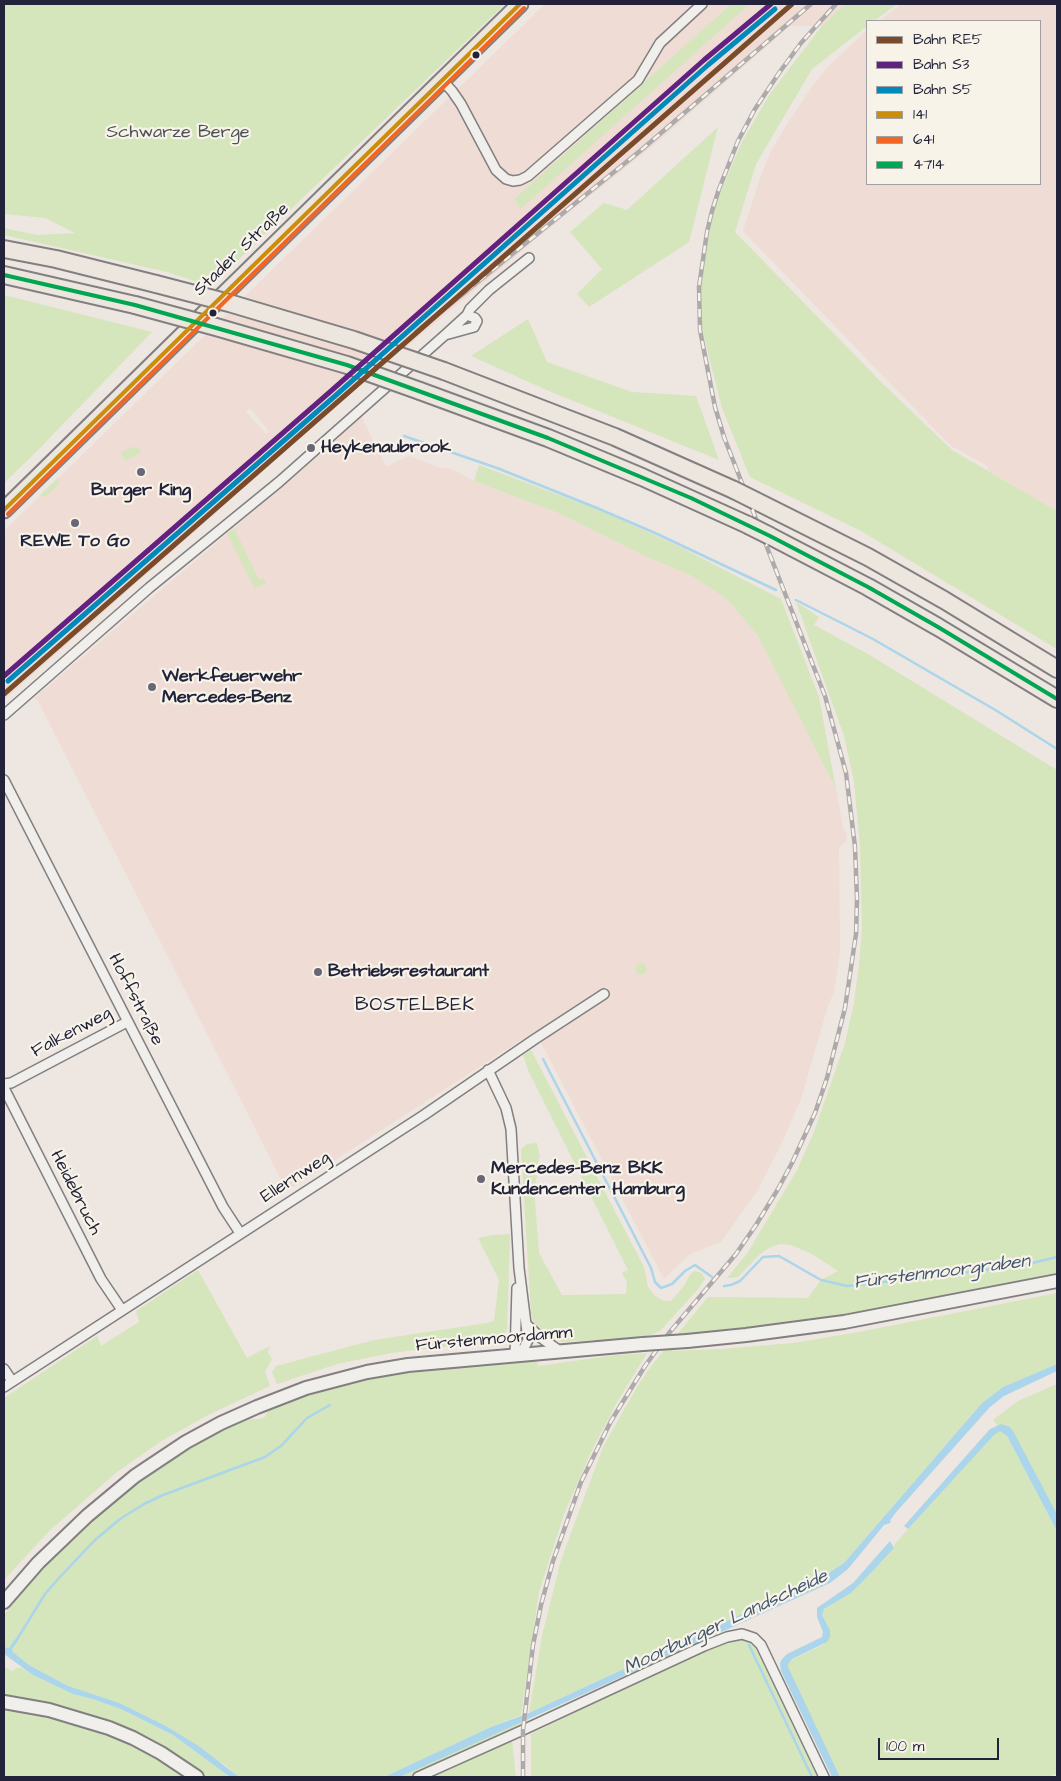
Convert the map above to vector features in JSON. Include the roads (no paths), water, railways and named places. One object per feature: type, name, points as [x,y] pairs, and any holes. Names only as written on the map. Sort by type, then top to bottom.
[{"type":"highway","points":[[4,249],[56,259],[156,284],[229,303],[354,340],[444,371],[615,437],[756,500],[876,562],[944,600],[1057,669]]},
{"type":"highway","points":[[4,275],[134,305],[347,365],[477,411],[616,466],[748,525],[868,587],[938,627],[1057,700]]},
{"type":"highway","points":[[4,279],[34,282]]},
{"type":"main road","name":"Stader Straße","points":[[4,510],[520,4]]},
{"type":"main road","name":"Fürstenmoordamm","points":[[4,1602],[66,1536],[111,1495],[160,1459],[221,1423],[257,1406],[306,1388],[367,1372],[408,1366],[765,1333],[836,1324],[1057,1281]]},
{"type":"main road","points":[[4,1702],[49,1710],[109,1728],[161,1753],[197,1777]]},
{"type":"street","points":[[442,80],[456,97],[496,170],[506,179],[520,180],[528,176],[638,80],[660,43],[702,4]]},
{"type":"street","points":[[4,715],[149,588],[280,482],[467,315],[470,309],[488,290],[530,258]]},
{"type":"street","points":[[445,335],[474,328],[475,318],[467,315]]},
{"type":"street","name":"Hoffstraße","points":[[4,780],[223,1207],[240,1232]]},
{"type":"street","name":"Ellernweg","points":[[4,1387],[240,1232],[424,1115],[488,1070],[604,994]]},
{"type":"street","name":"Falkenweg","points":[[4,1086],[127,1022]]},
{"type":"street","points":[[488,1070],[506,1108],[512,1129],[519,1268],[528,1344],[524,1350],[515,1356]]},
{"type":"street","name":"Heidebruch","points":[[4,1086],[101,1279],[122,1310]]},
{"type":"street","points":[[515,1356],[519,1268]]},
{"type":"street","points":[[526,1324],[561,1352]]},
{"type":"street","points":[[4,1369],[12,1381]]},
{"type":"street","points":[[418,1777],[718,1640],[739,1634],[754,1638],[763,1649],[824,1777]]},
{"type":"water","name":"Moorburger Landscheide","points":[[1057,1364],[1057,1371],[1004,1396],[990,1407],[898,1510],[890,1523],[884,1525],[848,1569],[830,1583],[400,1777],[384,1777],[491,1727],[529,1713],[824,1576],[844,1563],[982,1403],[1003,1387]]},
{"type":"water","points":[[1001,1424],[1010,1427],[1013,1431],[1057,1514],[1057,1531],[1007,1436],[1000,1431],[994,1435],[908,1529],[904,1526],[990,1429]]},
{"type":"water","points":[[890,1541],[894,1548],[868,1576],[851,1593],[824,1609],[822,1615],[830,1630],[830,1637],[827,1642],[792,1659],[788,1664],[840,1777],[832,1777],[781,1671],[780,1663],[787,1654],[822,1637],[823,1632],[817,1617],[817,1608],[853,1583]]},
{"type":"water","points":[[15,1639],[18,1641],[12,1649],[13,1652],[29,1665],[68,1686],[119,1703],[166,1726],[200,1747],[239,1777],[230,1777],[173,1735],[123,1710],[73,1694],[33,1675],[4,1654],[4,1647],[9,1648]]},
{"type":"waterway","points":[[404,436],[497,468],[597,508],[776,590]]},
{"type":"waterway","points":[[796,600],[873,639],[997,711],[1057,749]]},
{"type":"waterway","name":"Fürstenmoorgraben","points":[[543,1059],[651,1268],[655,1282],[661,1288],[672,1284],[685,1271],[695,1265],[712,1277]]},
{"type":"waterway","name":"Fürstenmoorgraben","points":[[724,1286],[740,1281],[763,1257],[779,1256],[821,1280],[847,1286],[1028,1264],[1057,1257]]},
{"type":"waterway","points":[[16,1641],[45,1594],[95,1540],[120,1519],[163,1495],[265,1457],[281,1446],[307,1418],[330,1405]]},
{"type":"waterway","points":[[749,1645],[812,1777]]},
{"type":"railway","points":[[417,331],[640,151],[811,4]]},
{"type":"railway","points":[[523,1777],[523,1730],[533,1645],[553,1561],[581,1482],[611,1421],[645,1366],[669,1333],[736,1254],[778,1189],[815,1113],[827,1078],[845,1008],[856,934],[857,899],[855,847],[846,773],[825,696],[724,437],[715,407],[700,330],[699,287],[712,211],[738,141],[755,109],[779,73],[801,43],[836,4]]},
{"type":"rail line","name":"S3","points":[[4,676],[331,391],[704,60],[771,4]]},
{"type":"rail line","name":"RE5","points":[[4,694],[792,4]]},
{"type":"rail line","name":"S5","points":[[8,681],[335,396],[708,65],[775,9]]},
{"type":"place","name":"Heykenaubrook","points":[[311,448]]},
{"type":"place","name":"Burger King","points":[[141,472]]},
{"type":"place","name":"REWE To Go","points":[[75,523]]},
{"type":"place","name":"Werkfeuerwehr Mercedes-Benz","points":[[152,687]]},
{"type":"place","name":"Betriebsrestaurant","points":[[318,972]]},
{"type":"place","name":"Mercedes-Benz BKK Kundencenter Hamburg","points":[[481,1179]]},
{"type":"district","name":"BOSTELBEK","points":[[415,1006]]},
{"type":"park label","name":"Schwarze Berge","points":[[178,133]]}]
